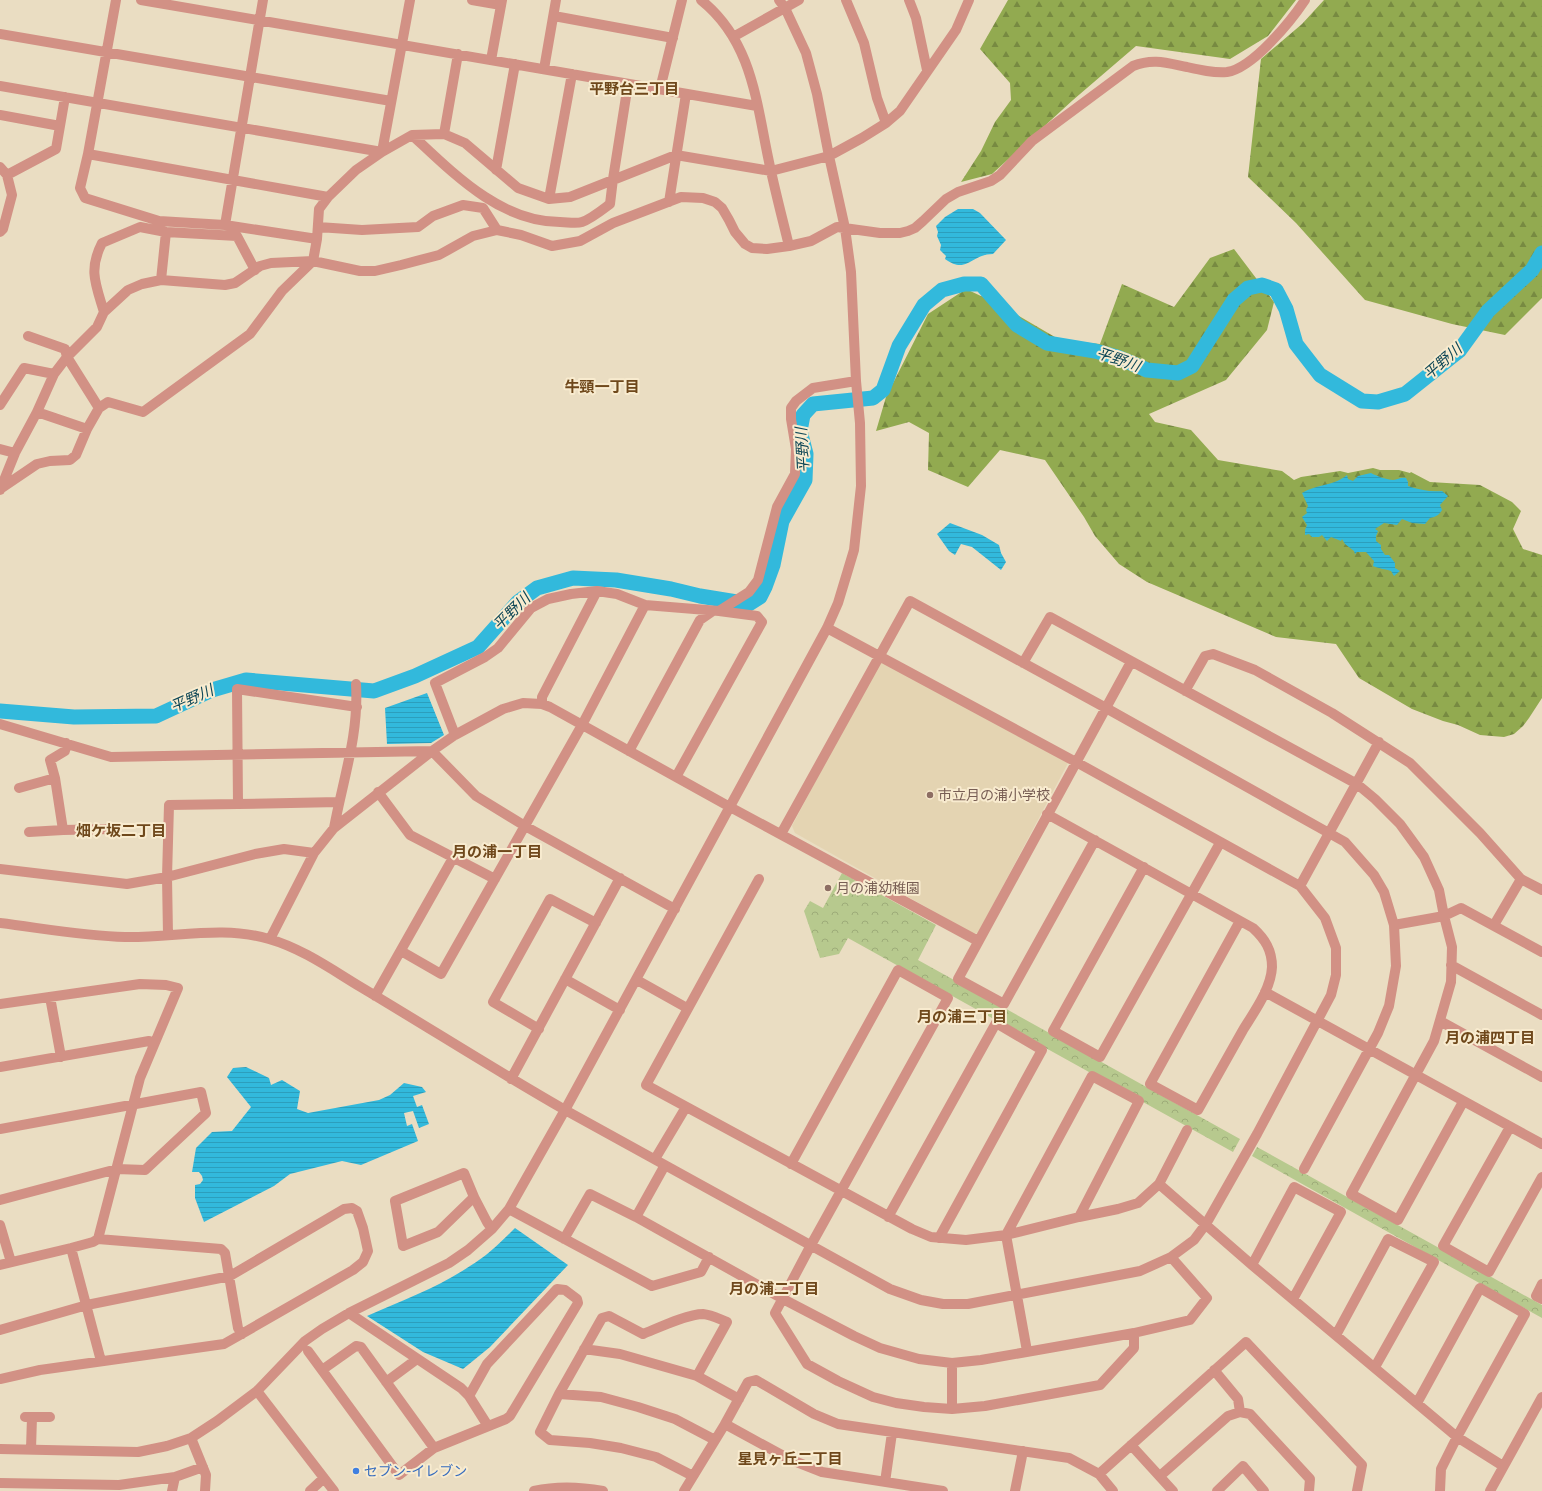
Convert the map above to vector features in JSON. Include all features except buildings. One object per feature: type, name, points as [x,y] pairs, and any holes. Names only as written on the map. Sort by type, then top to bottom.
[{"type":"street","points":[[116,0],[88,154],[80,188],[85,198],[159,221],[225,225],[317,238]]},
{"type":"street","points":[[142,0],[757,106]]},
{"type":"street","points":[[225,225],[263,0]]},
{"type":"street","points":[[382,152],[410,0]]},
{"type":"street","points":[[472,0],[502,2],[491,60]]},
{"type":"street","points":[[544,69],[556,0]]},
{"type":"street","points":[[660,89],[682,0]]},
{"type":"street","points":[[701,0],[722,20],[733,37],[754,84],[757,106],[771,171],[789,246]]},
{"type":"street","points":[[733,37],[782,4],[799,0]]},
{"type":"street","points":[[846,0],[864,43],[877,98],[886,122]]},
{"type":"street","points":[[909,0],[916,18],[927,70]]},
{"type":"street","points":[[0,489],[37,464],[50,461],[70,460],[76,455],[87,428],[99,408],[108,402],[142,412],[250,334],[282,291],[313,261],[317,238],[319,209],[328,197],[356,170],[382,152],[412,135],[444,134],[465,143],[518,188],[549,199],[570,198],[613,179],[676,155],[771,171],[829,156],[862,138],[900,111],[956,30],[968,0]]},
{"type":"street","points":[[0,489],[15,453],[37,412],[54,374],[67,357],[97,327],[104,312],[128,290],[142,284],[161,280],[225,285],[235,283],[255,270],[271,263],[313,261],[349,270],[375,271],[439,255],[473,236],[497,230],[521,235],[552,246],[580,241],[614,223],[682,197],[703,198],[715,202],[722,208],[730,220],[734,232],[745,244],[752,248],[767,249],[811,241],[837,227],[892,234],[908,231],[916,228],[946,199],[958,192],[991,181],[1000,175],[1032,141],[1133,66],[1148,61],[1158,61],[1215,72],[1228,72],[1241,67],[1256,56],[1289,24],[1305,0]]},
{"type":"street","points":[[0,1449],[138,1452],[167,1446],[190,1438],[217,1421],[257,1391],[306,1341],[349,1314],[449,1263],[468,1250],[492,1229],[509,1209],[675,909],[827,628],[838,603],[854,550],[861,486],[860,423],[856,381],[851,272],[845,228],[817,94],[806,53],[782,4]]},
{"type":"street","points":[[554,16],[673,38]]},
{"type":"street","points":[[0,34],[391,101]]},
{"type":"street","points":[[444,134],[458,54]]},
{"type":"street","points":[[496,170],[515,64]]},
{"type":"street","points":[[549,199],[572,74]]},
{"type":"street","points":[[412,135],[465,184],[510,211],[532,219],[552,222],[581,222],[610,204],[628,84]]},
{"type":"street","points":[[0,86],[382,152]]},
{"type":"street","points":[[669,202],[686,94]]},
{"type":"street","points":[[7,175],[56,149],[65,97]]},
{"type":"street","points":[[0,115],[60,126]]},
{"type":"street","points":[[88,154],[328,197]]},
{"type":"street","points":[[0,167],[7,175],[12,196],[3,229],[0,232]]},
{"type":"street","points":[[318,227],[362,230],[418,227],[433,216],[463,205],[483,208],[497,230]]},
{"type":"street","points":[[104,312],[93,268],[96,254],[102,243],[140,227],[166,232],[237,236],[255,270]]},
{"type":"street","points":[[161,280],[166,232]]},
{"type":"street","points":[[28,336],[65,349],[67,357],[99,408]]},
{"type":"street","points":[[0,405],[24,368],[54,374]]},
{"type":"street","points":[[629,751],[700,620],[749,592],[758,580],[777,507],[795,474],[796,449],[791,419],[791,408],[796,401],[813,388],[856,381]]},
{"type":"street","points":[[37,412],[87,428]]},
{"type":"street","points":[[0,449],[15,453]]},
{"type":"street","points":[[542,704],[542,697],[597,591]]},
{"type":"street","points":[[455,735],[435,683],[485,657],[498,648],[531,608],[548,599],[571,594],[597,591],[617,594],[645,605],[757,616],[762,622],[676,777]]},
{"type":"street","points":[[781,834],[910,601],[1106,708],[1345,842],[1374,875],[1384,892],[1394,925],[1396,966],[1390,1006],[1378,1033],[1304,1169]]},
{"type":"street","points":[[401,951],[441,974],[582,725],[645,605]]},
{"type":"street","points":[[1023,663],[1050,617],[1357,784],[1389,812],[1414,841],[1440,890],[1444,916],[1452,947],[1451,982],[1434,1041],[1351,1194],[1398,1220],[1463,1102]]},
{"type":"street","points":[[0,923],[126,937],[205,932],[241,933],[270,939],[298,950],[565,1110],[890,1288],[921,1300],[944,1304],[968,1304],[1140,1271],[1171,1257],[1194,1240],[1206,1224],[1257,1134],[1318,1022],[1331,995],[1336,975],[1336,948],[1326,918],[1300,886],[1076,762],[827,628]]},
{"type":"street","points":[[1185,691],[1205,656],[1213,654],[1255,670],[1332,713],[1410,763],[1480,833],[1521,879],[1542,890]]},
{"type":"street","points":[[1095,840],[1004,1004],[958,979],[1131,662]]},
{"type":"street","points":[[334,828],[351,753],[357,707],[356,684]]},
{"type":"street","points":[[238,804],[237,689],[357,707]]},
{"type":"street","points":[[270,939],[314,853],[334,828],[378,792],[455,735],[503,709],[523,703],[542,704],[550,707],[730,807],[978,941]]},
{"type":"street","points":[[0,724],[111,757],[432,751],[476,796],[525,826],[675,909]]},
{"type":"street","points":[[1300,886],[1379,742]]},
{"type":"street","points":[[63,830],[55,778],[50,760],[65,751],[66,743]]},
{"type":"street","points":[[19,788],[55,778]]},
{"type":"street","points":[[378,792],[410,835],[495,879]]},
{"type":"street","points":[[168,935],[168,805],[339,802]]},
{"type":"street","points":[[1047,814],[1253,928],[1263,938],[1268,946],[1272,957],[1272,969],[1265,992],[1198,1110],[1150,1084],[1240,921]]},
{"type":"street","points":[[29,832],[112,829]]},
{"type":"street","points":[[1144,867],[1053,1031],[1100,1057],[1220,843]]},
{"type":"street","points":[[0,869],[127,884],[167,877],[262,853],[284,849],[314,853]]},
{"type":"street","points":[[376,996],[453,858]]},
{"type":"street","points":[[511,1079],[620,878]]},
{"type":"street","points":[[759,879],[646,1085],[888,1217],[931,1237],[939,1238],[966,1240],[1006,1235],[1138,1203],[1160,1184],[1187,1130]]},
{"type":"street","points":[[1494,925],[1521,879]]},
{"type":"street","points":[[539,1029],[493,1002],[550,899],[596,923]]},
{"type":"street","points":[[1394,925],[1444,916],[1461,908],[1542,952]]},
{"type":"street","points":[[1451,965],[1542,1015]]},
{"type":"street","points":[[791,1164],[898,970],[948,998],[775,1313],[807,1364],[838,1381],[874,1397],[896,1403],[952,1409],[985,1406],[1100,1385],[1134,1348],[1134,1333]]},
{"type":"street","points":[[565,979],[620,1010]]},
{"type":"street","points":[[636,980],[687,1008]]},
{"type":"street","points":[[0,1004],[140,984],[166,985],[178,988],[140,1078],[98,1239]]},
{"type":"street","points":[[1265,992],[1542,1144]]},
{"type":"street","points":[[50,998],[61,1057]]},
{"type":"street","points":[[1440,1021],[1542,1077]]},
{"type":"street","points":[[888,1217],[996,1023],[1042,1050],[939,1238]]},
{"type":"street","points":[[0,1068],[149,1041],[154,1043]]},
{"type":"street","points":[[1028,1351],[1006,1235],[1092,1076],[1139,1102],[1079,1217]]},
{"type":"street","points":[[0,1129],[201,1092],[206,1113],[145,1170],[117,1169],[0,1200]]},
{"type":"street","points":[[655,1159],[686,1107]]},
{"type":"street","points":[[1510,1127],[1443,1246],[1490,1272],[1542,1177]]},
{"type":"street","points":[[636,1217],[665,1165]]},
{"type":"street","points":[[474,1197],[438,1232],[403,1246],[395,1201],[464,1173],[474,1197],[492,1229]]},
{"type":"street","points":[[1160,1184],[1293,1299],[1457,1437],[1503,1466]]},
{"type":"street","points":[[1252,1264],[1294,1187],[1341,1212],[1293,1299]]},
{"type":"street","points":[[564,1239],[590,1194],[636,1217],[783,1299],[880,1348],[919,1359],[952,1363],[981,1360],[1134,1333],[1190,1320],[1207,1298],[1171,1257]]},
{"type":"street","points":[[0,1330],[87,1305],[230,1276],[344,1209],[352,1208],[357,1211],[363,1228],[368,1251],[363,1262],[353,1270],[224,1344],[40,1370],[0,1380]]},
{"type":"street","points":[[509,1209],[652,1286],[701,1272],[709,1258]]},
{"type":"street","points":[[0,1225],[11,1262]]},
{"type":"street","points":[[0,1265],[71,1248],[93,1242],[98,1239],[221,1249],[225,1253],[238,1328],[242,1334]]},
{"type":"street","points":[[1336,1335],[1388,1239],[1434,1262],[1375,1367]]},
{"type":"street","points":[[71,1248],[101,1361]]},
{"type":"street","points":[[1542,1284],[1536,1296],[1542,1299]]},
{"type":"street","points":[[1417,1404],[1480,1288],[1525,1314],[1441,1469],[1440,1491]]},
{"type":"street","points":[[308,1351],[399,1474],[434,1448],[510,1416],[578,1303],[577,1299],[565,1290],[557,1289],[487,1364],[469,1396]]},
{"type":"street","points":[[349,1314],[461,1388],[469,1396],[488,1426]]},
{"type":"street","points":[[693,1476],[656,1457],[621,1448],[590,1443],[550,1440],[540,1432],[584,1348],[602,1318],[609,1316],[642,1334],[683,1318],[702,1314],[713,1316],[727,1322],[697,1376]]},
{"type":"street","points":[[1099,1474],[1246,1342],[1362,1465],[1356,1491]]},
{"type":"street","points":[[322,1370],[356,1346],[361,1347],[434,1448]]},
{"type":"street","points":[[584,1348],[620,1354],[697,1376],[739,1399]]},
{"type":"street","points":[[386,1382],[417,1358]]},
{"type":"street","points":[[952,1363],[952,1409]]},
{"type":"street","points":[[1214,1370],[1238,1399],[1240,1412]]},
{"type":"street","points":[[684,1491],[725,1424],[748,1382],[756,1380],[814,1414],[838,1424],[1069,1458],[1099,1474],[1113,1491]]},
{"type":"street","points":[[257,1391],[334,1491]]},
{"type":"street","points":[[559,1394],[601,1398],[638,1407],[675,1418],[715,1440]]},
{"type":"street","points":[[1490,1491],[1503,1466],[1539,1408],[1542,1397]]},
{"type":"street","points":[[1160,1476],[1228,1416],[1240,1412],[1250,1414],[1310,1479],[1309,1491]]},
{"type":"street","points":[[31,1449],[28,1417],[50,1417]]},
{"type":"street","points":[[725,1424],[789,1460],[822,1472],[943,1491]]},
{"type":"street","points":[[885,1482],[892,1433]]},
{"type":"street","points":[[190,1438],[206,1475],[205,1491]]},
{"type":"street","points":[[1131,1445],[1173,1491]]},
{"type":"street","points":[[1015,1491],[1023,1451]]},
{"type":"street","points":[[1217,1491],[1243,1466],[1264,1491]]},
{"type":"street","points":[[0,1483],[119,1485],[175,1477],[203,1467]]},
{"type":"street","points":[[172,1491],[175,1477]]},
{"type":"street","points":[[310,1491],[324,1478]]},
{"type":"street","points":[[534,1491],[542,1489],[572,1488],[603,1491]]},
{"type":"shaded area","name":"市立月の浦小学校","points":[[884,661],[1068,763],[978,933],[974,934],[795,833],[792,826],[878,663]]},
{"type":"green space","points":[[1008,0],[1296,0],[1268,36],[1230,59],[1136,46],[1073,100],[992,174],[961,182],[981,151],[995,122],[1011,100],[1010,83],[980,49]]},
{"type":"green space","points":[[1324,0],[1542,0],[1542,298],[1505,335],[1452,324],[1365,300],[1296,223],[1248,177],[1261,59],[1302,24]]},
{"type":"green space","points":[[1234,249],[1274,302],[1267,330],[1226,380],[1149,414],[1155,422],[1191,430],[1218,460],[1282,471],[1294,480],[1301,477],[1340,471],[1348,473],[1373,468],[1380,470],[1399,470],[1411,472],[1430,482],[1480,485],[1512,502],[1521,511],[1513,529],[1523,549],[1542,555],[1542,698],[1523,726],[1514,734],[1504,737],[1480,735],[1458,725],[1412,709],[1359,678],[1336,644],[1276,637],[1147,582],[1119,564],[1095,536],[1084,517],[1045,460],[1000,450],[968,487],[928,470],[929,433],[909,422],[876,431],[886,397],[928,314],[966,289],[1000,305],[1060,340],[1100,344],[1122,284],[1174,307],[1210,258]]},
{"type":"green space","points":[[842,873],[936,925],[918,960],[1240,1139],[1233,1152],[848,938],[839,954],[820,958],[804,911],[810,901],[823,908]]},
{"type":"green space","points":[[1257,1147],[1542,1305],[1542,1318],[1252,1156]]},
{"type":"water","points":[[958,209],[973,209],[980,213],[1006,240],[993,254],[979,257],[964,264],[959,265],[945,259],[946,256],[940,250],[941,245],[937,236],[938,232],[936,226],[945,217]]},
{"type":"water","points":[[1371,473],[1391,480],[1406,478],[1408,486],[1416,489],[1442,491],[1448,496],[1440,505],[1442,510],[1440,513],[1430,518],[1425,524],[1412,523],[1402,519],[1397,525],[1384,523],[1375,529],[1378,531],[1376,541],[1381,545],[1381,549],[1385,555],[1389,555],[1395,563],[1395,568],[1400,571],[1394,576],[1391,571],[1373,566],[1374,561],[1366,552],[1357,552],[1355,554],[1354,551],[1345,544],[1342,539],[1341,541],[1331,537],[1327,541],[1322,535],[1319,537],[1312,537],[1309,534],[1305,535],[1307,525],[1302,517],[1307,513],[1306,510],[1308,506],[1302,493],[1342,479],[1347,475],[1348,479],[1353,481],[1358,476]]},
{"type":"water","points":[[950,523],[982,535],[999,545],[1006,562],[1001,570],[972,547],[961,544],[955,555],[949,551],[937,534]]},
{"type":"water","points":[[427,693],[444,735],[431,743],[387,744],[385,708]]},
{"type":"water","points":[[246,1067],[269,1078],[271,1085],[282,1080],[300,1091],[297,1109],[308,1113],[379,1100],[390,1095],[404,1083],[422,1087],[426,1092],[413,1096],[417,1107],[422,1105],[429,1124],[419,1128],[413,1111],[404,1113],[407,1126],[412,1124],[418,1141],[361,1165],[342,1161],[290,1174],[274,1186],[204,1222],[195,1198],[195,1185],[200,1184],[203,1180],[199,1172],[192,1172],[196,1148],[212,1132],[232,1131],[251,1107],[227,1077],[233,1068]]},
{"type":"water","points":[[515,1228],[568,1265],[490,1347],[463,1369],[423,1352],[367,1316],[446,1281],[458,1274],[488,1253]]},
{"type":"waterway","name":"平野川","points":[[0,711],[74,717],[156,716],[212,690],[246,680],[374,691],[415,676],[478,647],[518,602],[537,588],[573,578],[616,580],[749,604],[760,597],[765,587],[773,565],[782,521],[805,480],[806,454],[800,431],[803,415],[813,404],[873,398],[883,390],[899,346],[924,305],[942,290],[964,284],[981,284],[1017,325],[1047,343],[1095,351],[1117,357],[1147,370],[1178,373],[1192,366],[1234,300],[1248,288],[1262,285],[1276,290],[1286,309],[1296,344],[1320,375],[1362,401],[1378,402],[1405,394],[1459,351],[1488,311],[1532,270],[1542,253]]},
{"type":"place","name":"市立月の浦小学校","points":[[930,795]]},
{"type":"place","name":"月の浦幼稚園","points":[[828,888]]},
{"type":"place","name":"セブン-イレブン","points":[[356,1471]]},
{"type":"district","name":"平野台三丁目","points":[[634,89]]},
{"type":"district","name":"牛頸一丁目","points":[[602,387]]},
{"type":"district","name":"畑ケ坂二丁目","points":[[121,831]]},
{"type":"district","name":"月の浦一丁目","points":[[497,852]]},
{"type":"district","name":"月の浦三丁目","points":[[962,1017]]},
{"type":"district","name":"月の浦四丁目","points":[[1490,1038]]},
{"type":"district","name":"月の浦二丁目","points":[[774,1289]]},
{"type":"district","name":"星見ヶ丘二丁目","points":[[790,1459]]}]
